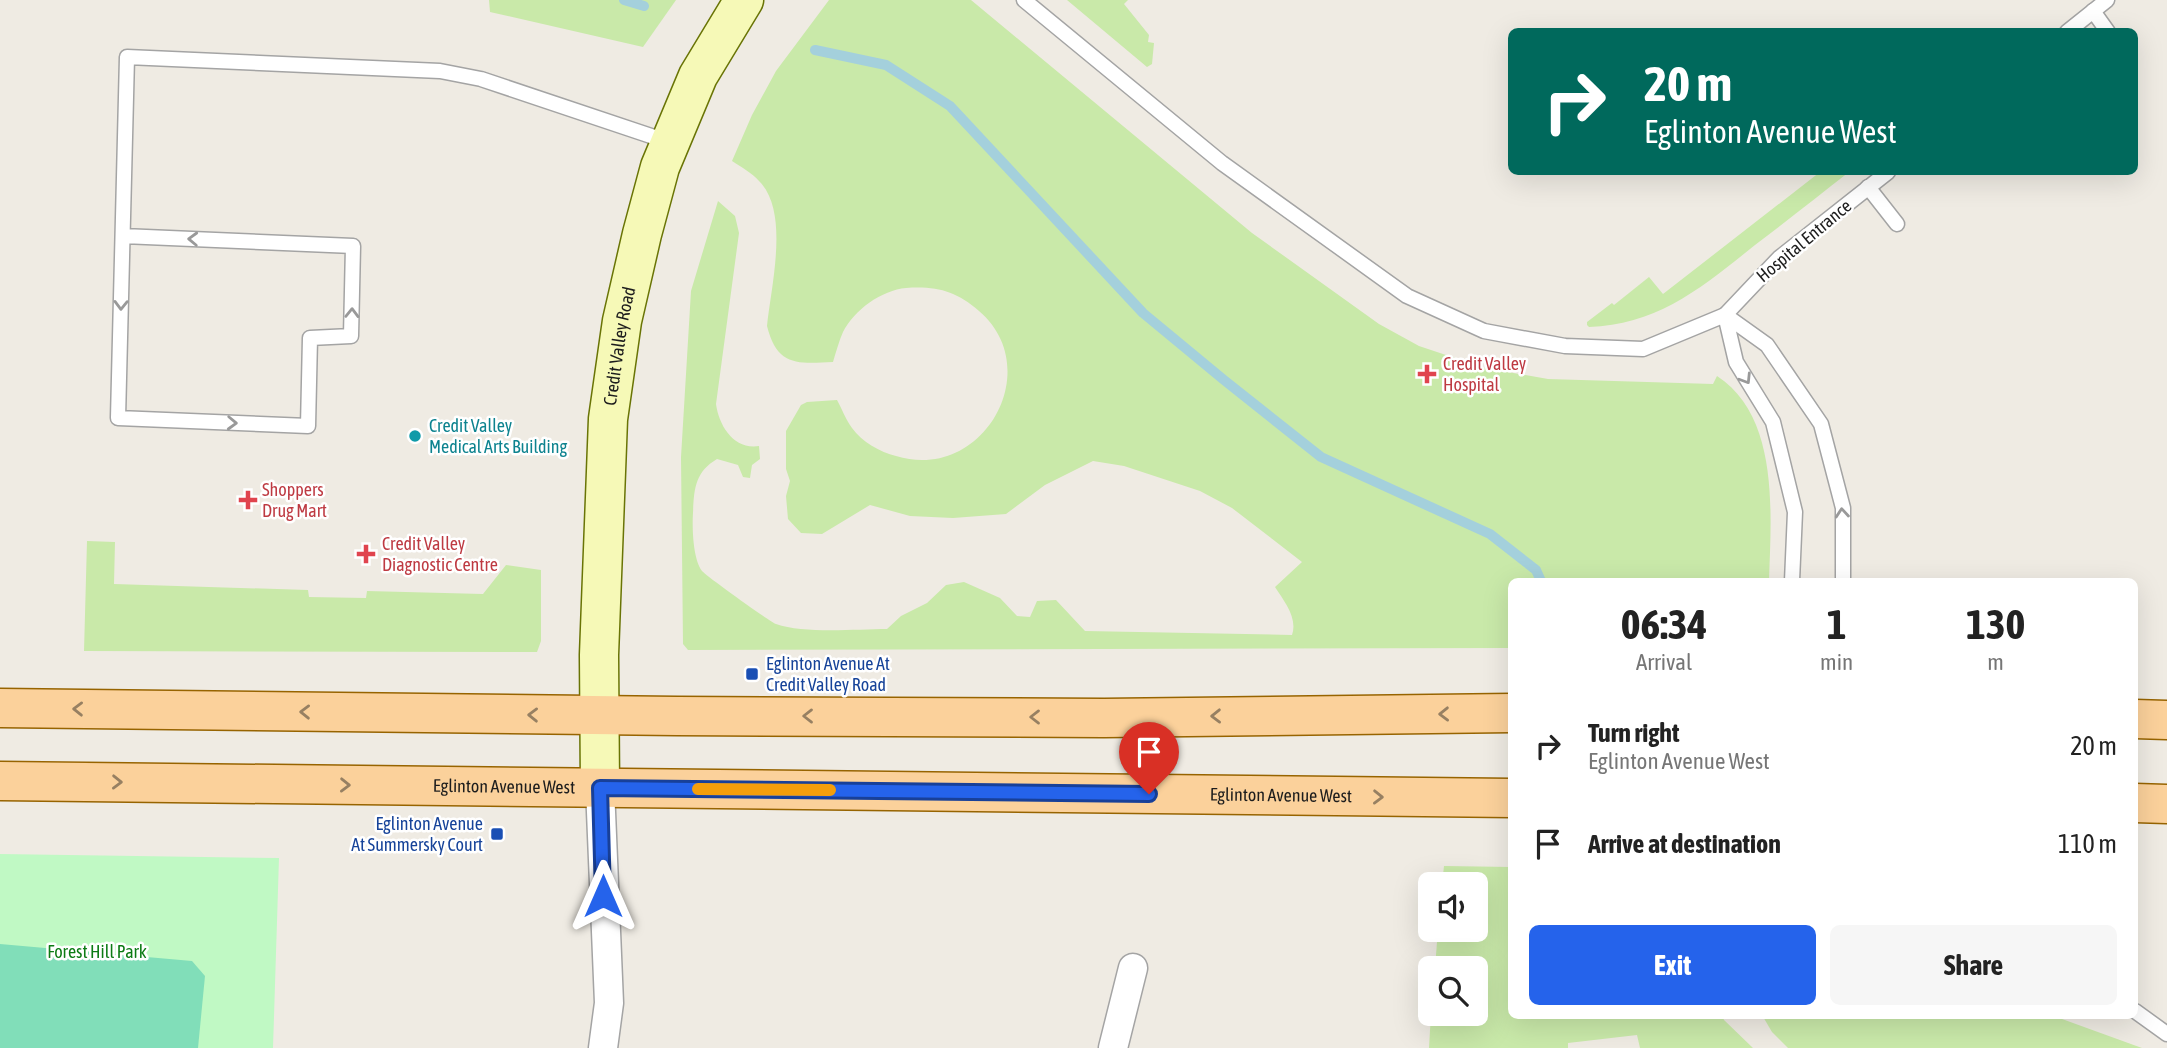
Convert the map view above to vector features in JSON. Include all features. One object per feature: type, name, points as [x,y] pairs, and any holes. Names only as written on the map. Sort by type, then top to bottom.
[{"type":"main road","points":[[0,708],[1104,718],[1508,713]]},
{"type":"main road","points":[[2138,719],[2167,720]]},
{"type":"main road","name":"Eglinton Avenue West","points":[[0,781],[1508,798]]},
{"type":"main road","points":[[2138,803],[2167,804]]},
{"type":"street","name":"Credit Valley Road","points":[[600,788],[599,655],[608,419],[622,321],[660,167],[698,76],[720,35],[744,0]]},
{"type":"street","points":[[600,788],[609,1003],[603,1048]]},
{"type":"street","points":[[1113,1048],[1133,968]]},
{"type":"lane","points":[[1024,0],[1222,163],[1407,296],[1485,331],[1565,346],[1643,348],[1725,315]]},
{"type":"lane","points":[[2072,28],[2107,0]]},
{"type":"lane","points":[[2093,11],[2106,28]]},
{"type":"lane","points":[[123,236],[353,246],[351,336],[310,338],[308,426],[118,418],[127,57],[440,71],[481,79],[670,142]]},
{"type":"lane","name":"Hospital Entrance","points":[[1725,315],[1779,258],[1884,175]]},
{"type":"lane","points":[[1868,187],[1897,224]]},
{"type":"lane","points":[[1725,315],[1735,362],[1773,422],[1795,512],[1792,578]]},
{"type":"lane","points":[[1725,315],[1767,345],[1821,424],[1843,508],[1843,578]]},
{"type":"lane","points":[[2138,1013],[2166,1030]]},
{"type":"green space","points":[[489,0],[676,0],[643,47],[490,12]]},
{"type":"green space","points":[[829,0],[971,0],[1252,233],[1379,324],[1419,346],[1485,368],[1548,379],[1713,384],[1717,376],[1737,394],[1752,416],[1762,441],[1770,498],[1769,578],[1508,578],[1508,648],[688,650],[683,644],[681,457],[691,291],[718,201],[735,216],[739,233],[716,404],[720,420],[729,435],[742,444],[759,446],[760,459],[752,465],[750,478],[743,477],[738,465],[717,459],[704,470],[697,482],[693,519],[695,551],[702,571],[714,581],[776,624],[801,629],[887,629],[901,616],[927,603],[946,585],[964,582],[1000,598],[1017,616],[1030,617],[1037,601],[1056,600],[1085,631],[1292,635],[1293,629],[1292,616],[1275,587],[1302,562],[1232,508],[1200,491],[1124,466],[1093,461],[1045,485],[1006,514],[953,518],[910,516],[870,505],[822,534],[801,533],[788,519],[786,496],[790,481],[786,469],[786,431],[801,405],[807,402],[837,400],[852,428],[872,446],[896,456],[927,460],[955,453],[978,437],[996,415],[1006,389],[1007,362],[999,335],[979,311],[954,294],[937,289],[906,288],[878,297],[861,309],[848,324],[833,362],[809,363],[790,360],[776,349],[767,326],[776,250],[774,211],[768,194],[759,181],[732,161],[752,115],[776,71]]},
{"type":"green space","points":[[1067,0],[1128,0],[1124,4],[1149,35],[1148,42],[1154,43],[1152,64],[1147,67]]},
{"type":"green space","points":[[1816,175],[1845,175],[1717,275],[1679,301],[1637,319],[1614,325],[1587,325],[1587,322],[1612,303],[1614,305],[1649,277],[1663,294]]},
{"type":"green space","points":[[87,541],[115,542],[114,584],[308,590],[309,597],[366,598],[367,591],[483,594],[506,565],[541,570],[541,641],[537,652],[84,651]]},
{"type":"green space","name":"Forest Hill Park","points":[[0,854],[279,858],[273,1048],[0,1048]]},
{"type":"green space","points":[[1444,866],[1508,867],[1508,1019],[1724,1019],[1753,1048],[1640,1048],[1637,1035],[1568,1043],[1568,1048],[1429,1048],[1430,1026],[1488,1026],[1488,956],[1436,956],[1437,942],[1488,942],[1488,872],[1443,872]]},
{"type":"green space","points":[[0,944],[192,961],[205,976],[198,1048],[0,1048]]},
{"type":"green space","points":[[1764,1019],[2062,1019],[2142,1048],[1788,1048],[1772,1032]]},
{"type":"waterway","points":[[624,0],[644,6]]},
{"type":"waterway","points":[[815,50],[886,65],[950,106],[1143,313],[1224,380],[1321,457],[1490,534],[1536,570],[1540,578]]},
{"type":"slow traffic","points":[[698,789],[830,790]]},
{"type":"place","name":"Credit Valley Hospital","points":[[1427,374]]},
{"type":"place","name":"Credit Valley Medical Arts Building","points":[[415,436]]},
{"type":"place","name":"Shoppers Drug Mart","points":[[248,500]]},
{"type":"place","name":"Credit Valley Diagnostic Centre","points":[[366,554]]},
{"type":"place","name":"Eglinton Avenue At Credit Valley Road","points":[[752,674]]},
{"type":"place","name":"Eglinton Avenue At Summersky Court","points":[[497,834]]},
{"type":"route","points":[[603,896],[600,788],[1149,794]]}]
